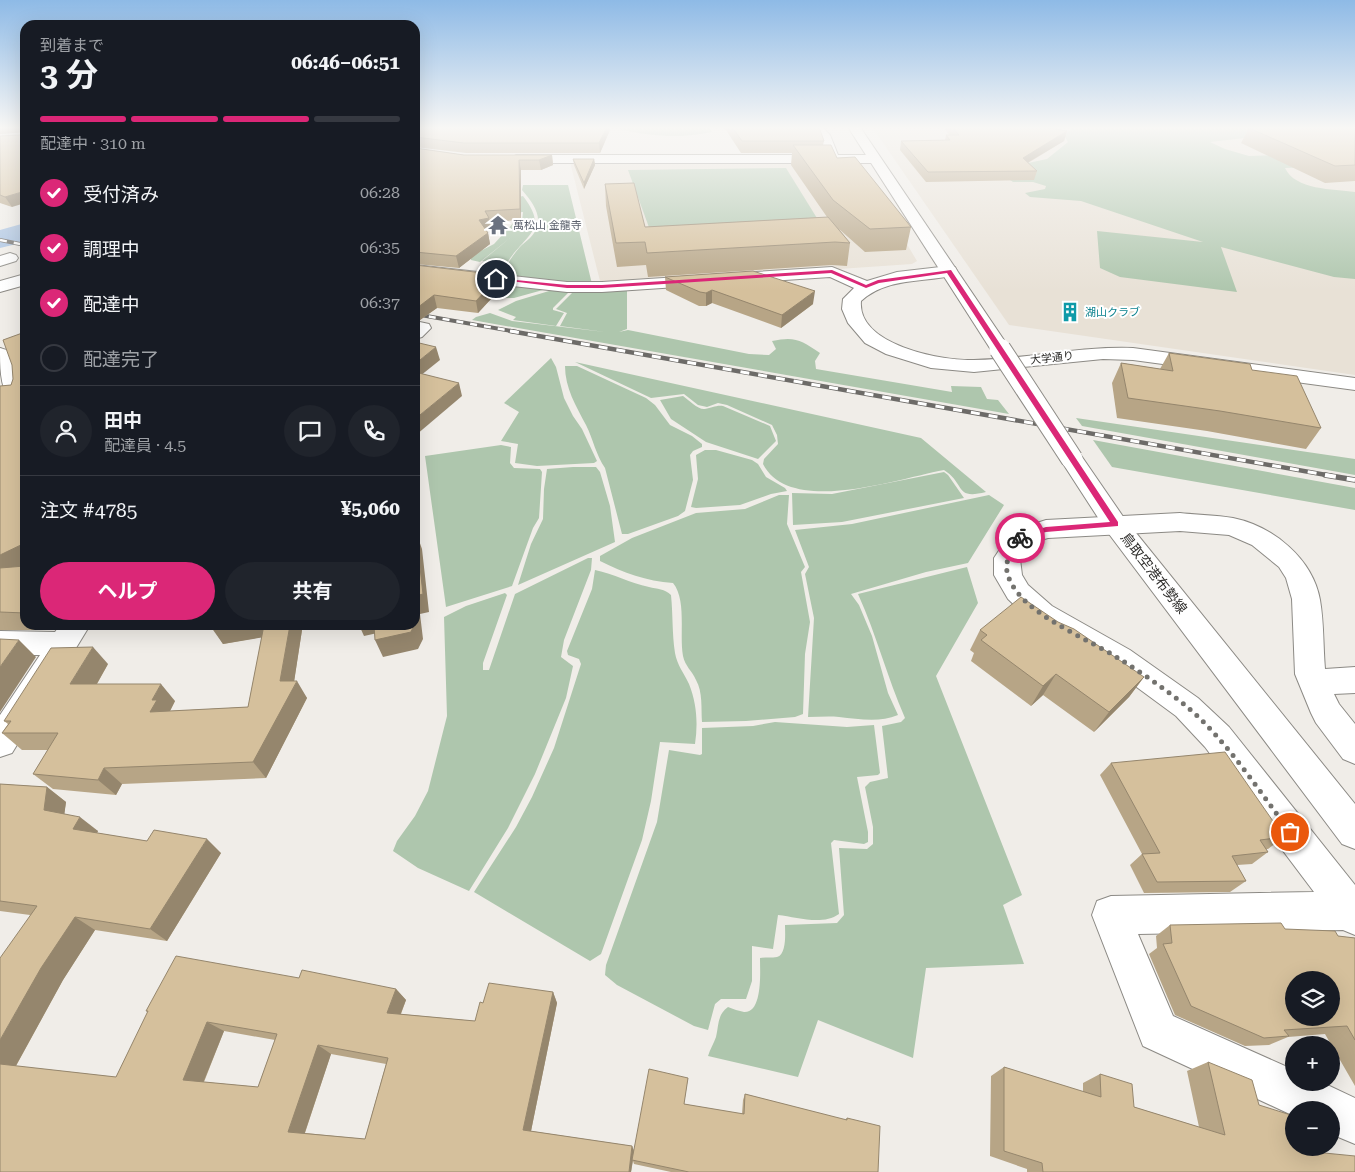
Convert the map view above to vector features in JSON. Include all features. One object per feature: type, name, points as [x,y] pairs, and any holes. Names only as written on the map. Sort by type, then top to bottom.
[{"type":"street","name":"鳥取空港布勢線","points":[[890,182],[1115,524],[1355,832]]},
{"type":"street","points":[[420,271],[567,287],[832,272],[866,287],[878,282],[949,272]]},
{"type":"street","points":[[0,287],[20,281]]},
{"type":"street","name":"大学通り","points":[[866,287],[852,299],[851,309],[857,322],[872,339],[893,350],[938,364],[974,366],[1104,353],[1133,354],[1355,384]]},
{"type":"street","points":[[0,354],[3,357],[14,396]]},
{"type":"street","points":[[1353,914],[1217,737],[1187,707],[1119,658],[1042,614],[1018,592],[1008,575],[1007,558],[1021,536],[1046,529],[1180,522],[1233,527],[1261,539],[1288,560],[1299,577],[1306,599],[1310,674],[1327,713],[1355,749]]},
{"type":"street","points":[[0,643],[70,634]]},
{"type":"street","points":[[0,743],[70,634]]},
{"type":"street","points":[[1314,682],[1355,680]]},
{"type":"street","points":[[1353,914],[1110,915],[1158,1031],[1355,1121]]},
{"type":"shaded area","points":[[575,182],[870,182],[917,261],[912,264],[601,285]]},
{"type":"shaded area","points":[[910,182],[1355,182],[1355,375],[1009,325]]},
{"type":"green space","points":[[632,182],[794,182],[820,223],[654,241]]},
{"type":"green space","points":[[1013,182],[1299,182],[1326,189],[1355,192],[1355,279],[1334,277],[1221,247],[1237,292],[1120,277],[1100,268],[1097,231],[1203,242],[1081,201],[1030,197],[1025,193],[1045,189],[1046,186],[1033,182]]},
{"type":"green space","points":[[523,185],[568,185],[592,284],[498,277],[516,251],[535,232],[538,225],[537,213],[531,201],[522,190]]},
{"type":"green space","points":[[523,196],[531,208],[535,225],[532,232],[507,263],[482,261],[510,238],[480,262],[471,260],[471,256],[494,244],[515,221],[522,221],[523,212],[512,213],[500,201]]},
{"type":"green space","points":[[509,284],[550,288],[514,298],[498,298]]},
{"type":"green space","points":[[559,288],[572,289],[553,308],[553,310],[564,313],[556,326],[513,320],[516,317],[498,310],[516,301]]},
{"type":"green space","points":[[627,288],[627,329],[619,332],[628,330],[749,354],[769,355],[776,349],[772,341],[798,340],[820,353],[815,361],[816,369],[952,392],[951,386],[981,387],[987,399],[998,400],[1009,414],[472,320],[490,313],[512,321],[605,332],[560,326],[567,313],[556,309],[576,289]]},
{"type":"green space","points":[[551,358],[556,367],[564,398],[582,429],[597,461],[594,463],[537,466],[515,463],[518,444],[501,441],[519,412],[504,403]]},
{"type":"green space","points":[[575,362],[921,438],[986,492],[969,494],[964,492],[951,475],[944,470],[875,486],[847,490],[821,491],[796,488],[777,480],[763,464],[764,459],[778,444],[777,435],[772,425],[727,405],[718,403],[707,407],[698,405],[684,394],[651,398]]},
{"type":"green space","points":[[565,366],[577,366],[646,398],[655,405],[670,425],[692,436],[702,444],[702,447],[693,451],[690,455],[693,480],[685,511],[678,516],[628,534],[622,534],[605,468],[572,397],[565,374]]},
{"type":"green space","points":[[683,396],[699,408],[723,406],[770,426],[776,441],[758,459],[706,442],[671,419],[660,400]]},
{"type":"green space","points":[[1076,418],[1355,459],[1355,475],[1082,426]]},
{"type":"green space","points":[[1093,440],[1355,488],[1355,510],[1112,467]]},
{"type":"green space","points":[[501,445],[511,447],[510,463],[514,468],[540,469],[542,472],[539,518],[533,528],[512,586],[446,607],[425,456]]},
{"type":"green space","points":[[705,450],[716,450],[752,460],[758,464],[766,477],[787,491],[771,494],[740,505],[691,507],[698,479],[696,455]]},
{"type":"green space","points":[[596,467],[600,472],[610,506],[615,542],[518,585],[531,544],[543,519],[547,469]]},
{"type":"green space","points":[[944,472],[964,498],[842,522],[793,525],[792,493],[832,494]]},
{"type":"green space","points":[[779,495],[789,495],[787,524],[805,567],[801,572],[810,622],[805,654],[803,714],[795,717],[746,721],[702,722],[700,690],[683,656],[680,599],[673,583],[627,573],[600,561],[600,556],[632,538],[696,513],[745,509]]},
{"type":"green space","points":[[989,495],[1004,505],[968,563],[926,572],[851,594],[859,605],[872,636],[888,693],[898,715],[876,720],[808,717],[814,618],[805,574],[809,567],[795,530],[852,524]]},
{"type":"green space","points":[[588,558],[592,558],[591,570],[564,640],[561,657],[573,666],[566,698],[535,774],[508,828],[469,891],[418,868],[393,851],[397,841],[415,816],[428,791],[447,716],[444,617],[466,606],[505,593],[507,595],[483,663],[483,670],[489,670],[515,594]]},
{"type":"green space","points":[[967,567],[978,603],[936,676],[1022,895],[1003,905],[1024,964],[926,968],[913,1058],[818,1020],[798,1077],[708,1056],[724,1010],[728,1007],[744,1012],[755,1006],[760,981],[760,958],[777,957],[780,955],[785,942],[785,925],[837,923],[844,915],[839,848],[867,849],[873,844],[873,827],[865,787],[870,782],[888,778],[882,726],[901,722],[905,718],[858,594]]},
{"type":"green space","points":[[595,570],[664,590],[671,595],[675,653],[692,692],[696,714],[696,729],[695,744],[660,742],[651,801],[642,840],[601,954],[590,961],[474,892],[516,827],[554,748],[581,664],[579,659],[568,655],[567,651],[592,589]]},
{"type":"green space","points":[[775,722],[847,727],[874,725],[880,773],[878,775],[857,777],[868,832],[868,842],[864,844],[834,840],[831,843],[839,914],[825,920],[801,919],[778,915],[773,949],[752,946],[752,981],[746,999],[721,999],[715,1004],[708,1030],[694,1026],[617,985],[605,975],[606,965],[657,822],[669,750],[702,754],[702,728],[753,726]]},
{"type":"water","points":[[20,224],[20,243],[0,248],[0,230]]},
{"type":"building","points":[[0,182],[20,182],[20,192],[5,197],[0,195]]},
{"type":"building","points":[[420,182],[519,182],[520,209],[485,211],[489,218],[479,220],[488,233],[456,256],[420,252]]},
{"type":"building","points":[[820,182],[875,182],[911,227],[870,229],[833,200]]},
{"type":"building","points":[[634,183],[645,227],[828,217],[850,243],[835,242],[647,253],[645,242],[616,243],[605,184]]},
{"type":"building","points":[[420,266],[500,275],[476,301],[434,295],[420,306]]},
{"type":"building","points":[[753,271],[815,291],[782,315],[712,290],[706,293],[700,292],[665,277]]},
{"type":"building","points":[[20,334],[20,545],[0,555],[0,386],[11,385],[13,379],[12,365],[3,340]]},
{"type":"building","points":[[420,343],[436,347],[420,360]]},
{"type":"building","points":[[1169,353],[1250,364],[1252,370],[1297,376],[1321,428],[1128,398],[1121,363],[1173,371]]},
{"type":"building","points":[[420,373],[459,383],[420,415]]},
{"type":"building","points":[[20,566],[20,613],[0,612],[0,568]]},
{"type":"building","points":[[420,567],[423,594],[420,595]]},
{"type":"building","points":[[1021,597],[1058,622],[1074,629],[1144,677],[1109,712],[1056,674],[1043,686],[981,640],[987,635],[980,630]]},
{"type":"building","points":[[263,630],[289,630],[280,681],[297,681],[253,762],[104,768],[98,780],[33,774],[58,733],[2,733],[11,721],[4,721],[51,648],[93,647],[70,684],[161,684],[152,700],[157,700],[150,712],[248,707]]},
{"type":"building","points":[[374,630],[412,630],[411,632],[375,640]]},
{"type":"building","points":[[0,639],[19,640],[0,667]]},
{"type":"building","points":[[1225,752],[1284,837],[1260,840],[1268,852],[1232,856],[1246,881],[1157,882],[1142,854],[1160,853],[1111,763]]},
{"type":"building","points":[[0,784],[47,787],[44,810],[80,817],[73,829],[147,841],[154,830],[207,839],[150,929],[75,917],[41,968],[0,1040],[0,958],[37,906],[0,901]]},
{"type":"building","points":[[1281,923],[1285,929],[1335,931],[1338,936],[1355,938],[1355,1040],[1347,1026],[1284,1030],[1289,1036],[1264,1038],[1191,1006],[1163,944],[1172,943],[1170,925]]},
{"type":"building","points":[[176,956],[299,978],[302,970],[396,989],[387,1013],[475,1021],[480,1002],[483,1003],[489,983],[553,992],[523,1130],[632,1146],[629,1172],[0,1172],[0,1064],[116,1077],[148,1011],[146,1011]],"holes":[[[207,1022],[277,1034],[258,1087],[183,1080]],[[318,1045],[388,1058],[365,1139],[288,1132]]]},
{"type":"building","points":[[1208,1062],[1252,1080],[1259,1105],[1285,1113],[1285,1156],[1355,1156],[1355,1172],[1043,1172],[1042,1163],[1004,1151],[1004,1067],[1101,1097],[1100,1074],[1132,1084],[1134,1107],[1225,1135]]},
{"type":"building","points":[[649,1069],[688,1078],[684,1104],[744,1114],[745,1094],[847,1120],[847,1118],[880,1126],[878,1172],[689,1172],[632,1160]]},
{"type":"railway","points":[[0,240],[20,244]]},
{"type":"railway","points":[[420,315],[517,332]]},
{"type":"railway","points":[[510,331],[1332,476]]},
{"type":"railway","points":[[1325,475],[1355,480]]},
{"type":"way so far","points":[[1020,538],[1007,558],[1008,575],[1018,592],[1042,614],[1119,658],[1187,707],[1217,737],[1290,832]]},
{"type":"place","name":"萬松山 金龍寺","points":[[498,225]]},
{"type":"place","name":"湖山クラブ","points":[[1070,312]]},
{"type":"route","points":[[496,279],[567,287],[602,287],[832,272],[866,287],[878,282],[949,272],[1115,524],[1046,529],[1021,536],[1020,538]]}]
